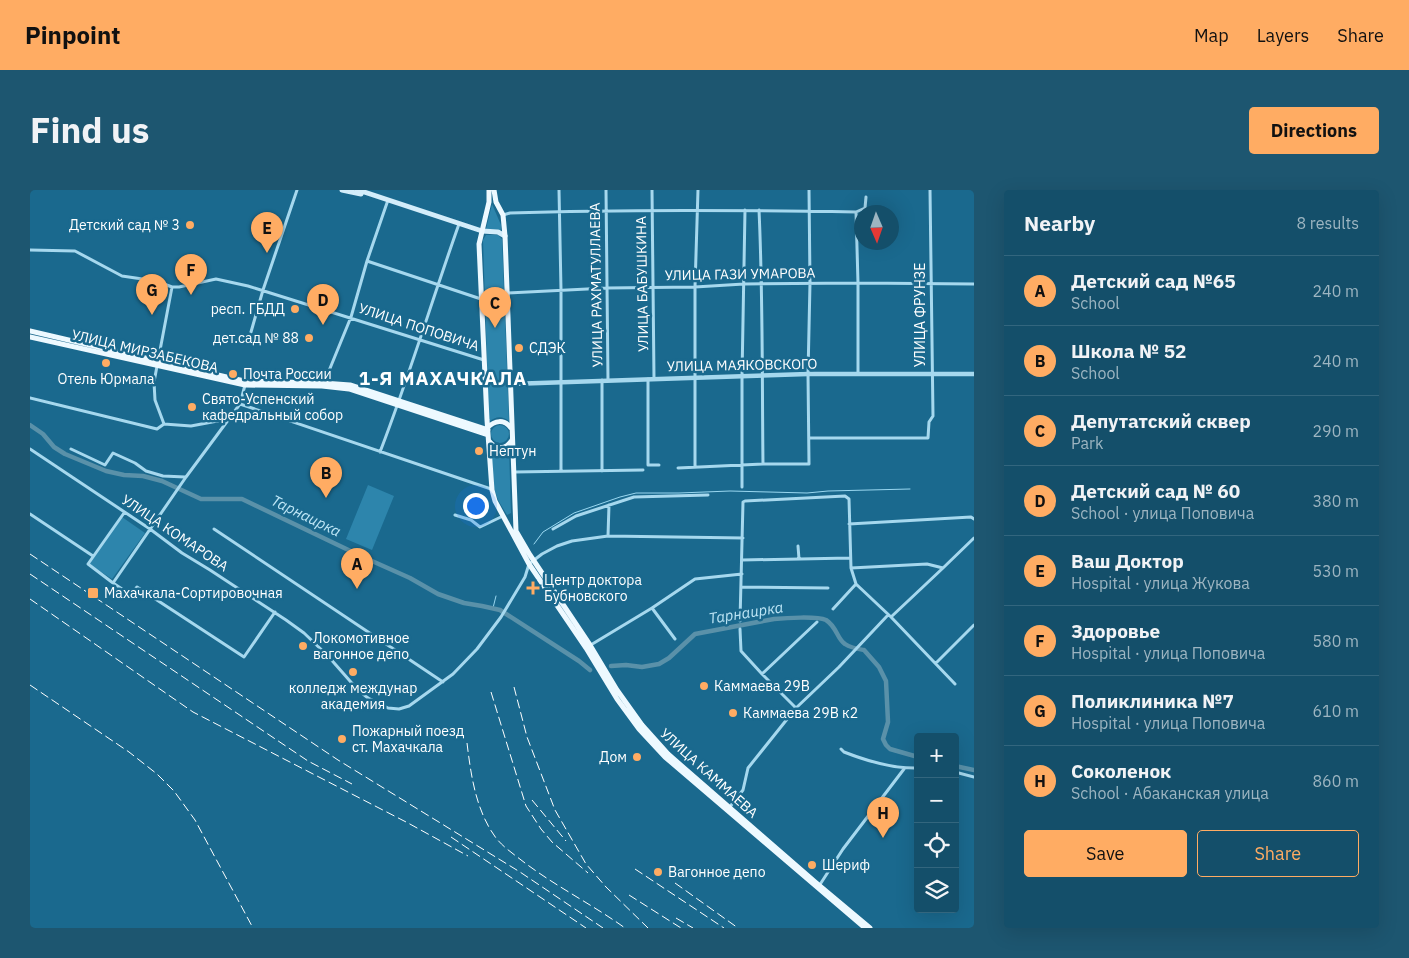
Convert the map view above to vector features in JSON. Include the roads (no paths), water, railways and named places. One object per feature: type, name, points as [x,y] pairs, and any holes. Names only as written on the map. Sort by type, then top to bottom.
[{"type":"main road","points":[[342,190],[368,193]]},
{"type":"main road","points":[[358,190],[481,232],[498,232],[505,236]]},
{"type":"main road","name":"УЛИЦА КАММАЕВА","points":[[489,190],[489,202],[479,244],[481,299],[492,490],[503,516],[588,647],[642,725],[668,754],[728,809],[865,928]]},
{"type":"main road","points":[[494,190],[496,202],[503,215],[505,236],[514,472],[514,531]]},
{"type":"main road","name":"УЛИЦА МИРЗАБЕКОВА","points":[[30,332],[245,385],[323,384]]},
{"type":"main road","name":"УЛИЦА МИРЗАБЕКОВА","points":[[30,337],[245,381],[350,385],[488,433]]},
{"type":"main road","points":[[512,428],[502,421],[497,421],[491,424],[488,433],[490,443],[495,447],[505,447],[510,444],[512,439]]},
{"type":"main road","name":"УЛИЦА КАММАЕВА","points":[[818,887],[870,928]]},
{"type":"street","points":[[251,332],[296,190]]},
{"type":"street","points":[[559,190],[561,471]]},
{"type":"street","name":"УЛИЦА РАХМАТУЛЛАЕВА","points":[[606,190],[608,380]]},
{"type":"street","name":"УЛИЦА БАБУШКИНА","points":[[652,190],[654,378]]},
{"type":"street","points":[[695,467],[694,287],[698,190]]},
{"type":"street","points":[[678,468],[809,464],[809,190]]},
{"type":"street","name":"УЛИЦА ФРУНЗЕ","points":[[810,438],[927,439],[929,436],[930,422],[933,416],[930,190]]},
{"type":"street","points":[[865,205],[866,197]]},
{"type":"street","points":[[323,384],[351,318],[367,261],[388,201]]},
{"type":"street","points":[[742,487],[745,210]]},
{"type":"street","points":[[503,215],[606,211],[759,210],[854,212]]},
{"type":"street","points":[[759,210],[762,285],[764,464]]},
{"type":"street","points":[[380,452],[399,403],[437,284],[459,225]]},
{"type":"street","name":"УЛИЦА ПОПОВИЧА","points":[[30,250],[75,251],[122,276],[156,281],[172,287],[216,280],[248,286],[484,360]]},
{"type":"street","points":[[857,250],[858,374]]},
{"type":"street","points":[[367,261],[481,299]]},
{"type":"street","name":"УЛИЦА ГАЗИ УМАРОВА","points":[[507,293],[744,284],[974,284]]},
{"type":"street","points":[[164,424],[155,400],[154,382],[172,287]]},
{"type":"street","name":"УЛИЦА МАЯКОВСКОГО","points":[[510,384],[808,374],[974,374]]},
{"type":"street","points":[[648,379],[648,465],[659,465]]},
{"type":"street","name":"УЛИЦА РАХМАТУЛЛАЕВА","points":[[602,380],[602,471]]},
{"type":"street","points":[[113,583],[181,483],[240,404],[245,385]]},
{"type":"street","points":[[30,398],[157,429],[164,424],[191,426],[228,419]]},
{"type":"street","points":[[240,404],[492,490]]},
{"type":"street","name":"УЛИЦА КОМАРОВА","points":[[30,449],[150,529],[182,553],[275,612],[304,633],[328,656],[357,689],[368,698],[388,708],[399,709],[409,706],[443,682]]},
{"type":"street","points":[[70,449],[105,465],[113,453],[135,463],[146,471],[163,476],[186,477]]},
{"type":"street","points":[[514,472],[643,470]]},
{"type":"street","points":[[553,528],[576,516],[634,497],[708,495]]},
{"type":"street","points":[[740,621],[743,505],[745,501],[845,496],[849,499],[850,568],[856,584],[955,684]]},
{"type":"street","points":[[608,536],[609,505]]},
{"type":"street","points":[[124,513],[88,564],[131,595],[137,587],[244,657],[275,612]]},
{"type":"street","points":[[30,514],[93,556]]},
{"type":"street","points":[[456,514],[471,520],[480,527],[503,516]]},
{"type":"street","points":[[849,524],[971,517],[974,519]]},
{"type":"street","points":[[214,529],[443,682],[477,649],[501,617],[532,562],[557,546],[572,540],[608,536],[743,538]]},
{"type":"street","points":[[728,809],[743,790],[748,768],[796,708],[889,616],[974,538]]},
{"type":"street","points":[[798,546],[798,558]]},
{"type":"street","points":[[742,560],[850,558]]},
{"type":"street","points":[[850,568],[927,564],[943,568]]},
{"type":"street","points":[[588,647],[695,580],[742,574]]},
{"type":"street","points":[[833,609],[856,584]]},
{"type":"street","points":[[741,588],[828,588]]},
{"type":"street","points":[[652,608],[675,639]]},
{"type":"street","points":[[762,674],[817,622]]},
{"type":"street","points":[[936,664],[974,625]]},
{"type":"street","points":[[740,629],[741,651],[796,708]]},
{"type":"street","points":[[841,749],[863,759],[904,769],[914,768]]},
{"type":"street","points":[[818,887],[843,849],[904,769]]},
{"type":"street","points":[[959,773],[974,777]]},
{"type":"waterway","name":"Тарнаирка","points":[[30,425],[43,434],[54,447],[65,454],[106,471],[124,475],[143,476],[162,481],[201,499],[242,499],[410,578],[438,594],[464,603],[500,610],[590,670]]},
{"type":"waterway","points":[[534,544],[543,532],[574,513],[636,493],[730,491],[807,493],[910,489]]},
{"type":"waterway","points":[[493,608],[496,596]]},
{"type":"waterway","name":"Тарнаирка","points":[[611,666],[642,667],[659,664],[669,658],[695,634],[774,619],[808,618],[826,620],[845,644],[864,650],[879,667],[886,681],[888,722],[883,739],[890,749],[914,756]]},
{"type":"waterway","name":"Тарнаирка","points":[[959,767],[974,770]]},
{"type":"railway","points":[[30,554],[338,760],[520,872],[603,928]]},
{"type":"railway","points":[[30,574],[308,761],[352,784]]},
{"type":"railway","points":[[30,599],[193,712],[468,856]]},
{"type":"railway","points":[[30,685],[129,752],[157,774],[174,791],[195,820],[253,928]]},
{"type":"railway","points":[[514,687],[527,737],[555,810],[586,864],[606,887],[648,928]]},
{"type":"railway","points":[[491,692],[526,806],[552,842],[588,873]]},
{"type":"railway","points":[[467,743],[479,805],[489,828],[496,838],[502,845],[537,872],[625,928]]},
{"type":"railway","points":[[532,800],[566,841]]},
{"type":"railway","points":[[451,837],[586,928]]},
{"type":"railway","points":[[635,869],[724,928]]},
{"type":"railway","points":[[675,883],[738,928]]},
{"type":"railway","points":[[629,895],[681,928]]},
{"type":"railway","points":[[676,918],[693,928]]},
{"type":"place","name":"Детский сад № 3","points":[[190,225]]},
{"type":"place","name":"Ваш Доктор","points":[[267,253]]},
{"type":"place","name":"Здоровье","points":[[191,295]]},
{"type":"place","name":"респ. ГБДД","points":[[295,309]]},
{"type":"place","name":"Поликлиника №7","points":[[152,315]]},
{"type":"place","name":"Детский сад № 60","points":[[323,325]]},
{"type":"place","name":"Депутатский сквер","points":[[495,328]]},
{"type":"place","name":"дет.сад № 88","points":[[309,338]]},
{"type":"place","name":"СДЭК","points":[[519,348]]},
{"type":"place","name":"Отель Юрмала","points":[[106,363]]},
{"type":"place","name":"Почта России","points":[[233,374]]},
{"type":"place","name":"Свято-Успенский кафедральный собор","points":[[192,407]]},
{"type":"place","name":"Нептун","points":[[479,451]]},
{"type":"place","name":"Школа № 52","points":[[326,498]]},
{"type":"place","name":"Центр доктора Бубновского","points":[[533,588]]},
{"type":"place","name":"Детский сад №65","points":[[357,589]]},
{"type":"place","name":"Махачкала-Сортировочная","points":[[93,593]]},
{"type":"place","name":"Локомотивное вагонное депо","points":[[303,646]]},
{"type":"place","name":"колледж междунар академия","points":[[353,672]]},
{"type":"place","name":"Каммаева 29В","points":[[704,686]]},
{"type":"place","name":"Каммаева 29В к2","points":[[733,713]]},
{"type":"place","name":"Пожарный поезд ст. Махачкала","points":[[342,739]]},
{"type":"place","name":"Дом","points":[[637,757]]},
{"type":"place","name":"Соколенок","points":[[883,838]]},
{"type":"place","name":"Шериф","points":[[812,865]]},
{"type":"place","name":"Вагонное депо","points":[[658,872]]},
{"type":"district","name":"1-Я МАХАЧКАЛА","points":[[443,378]]}]
